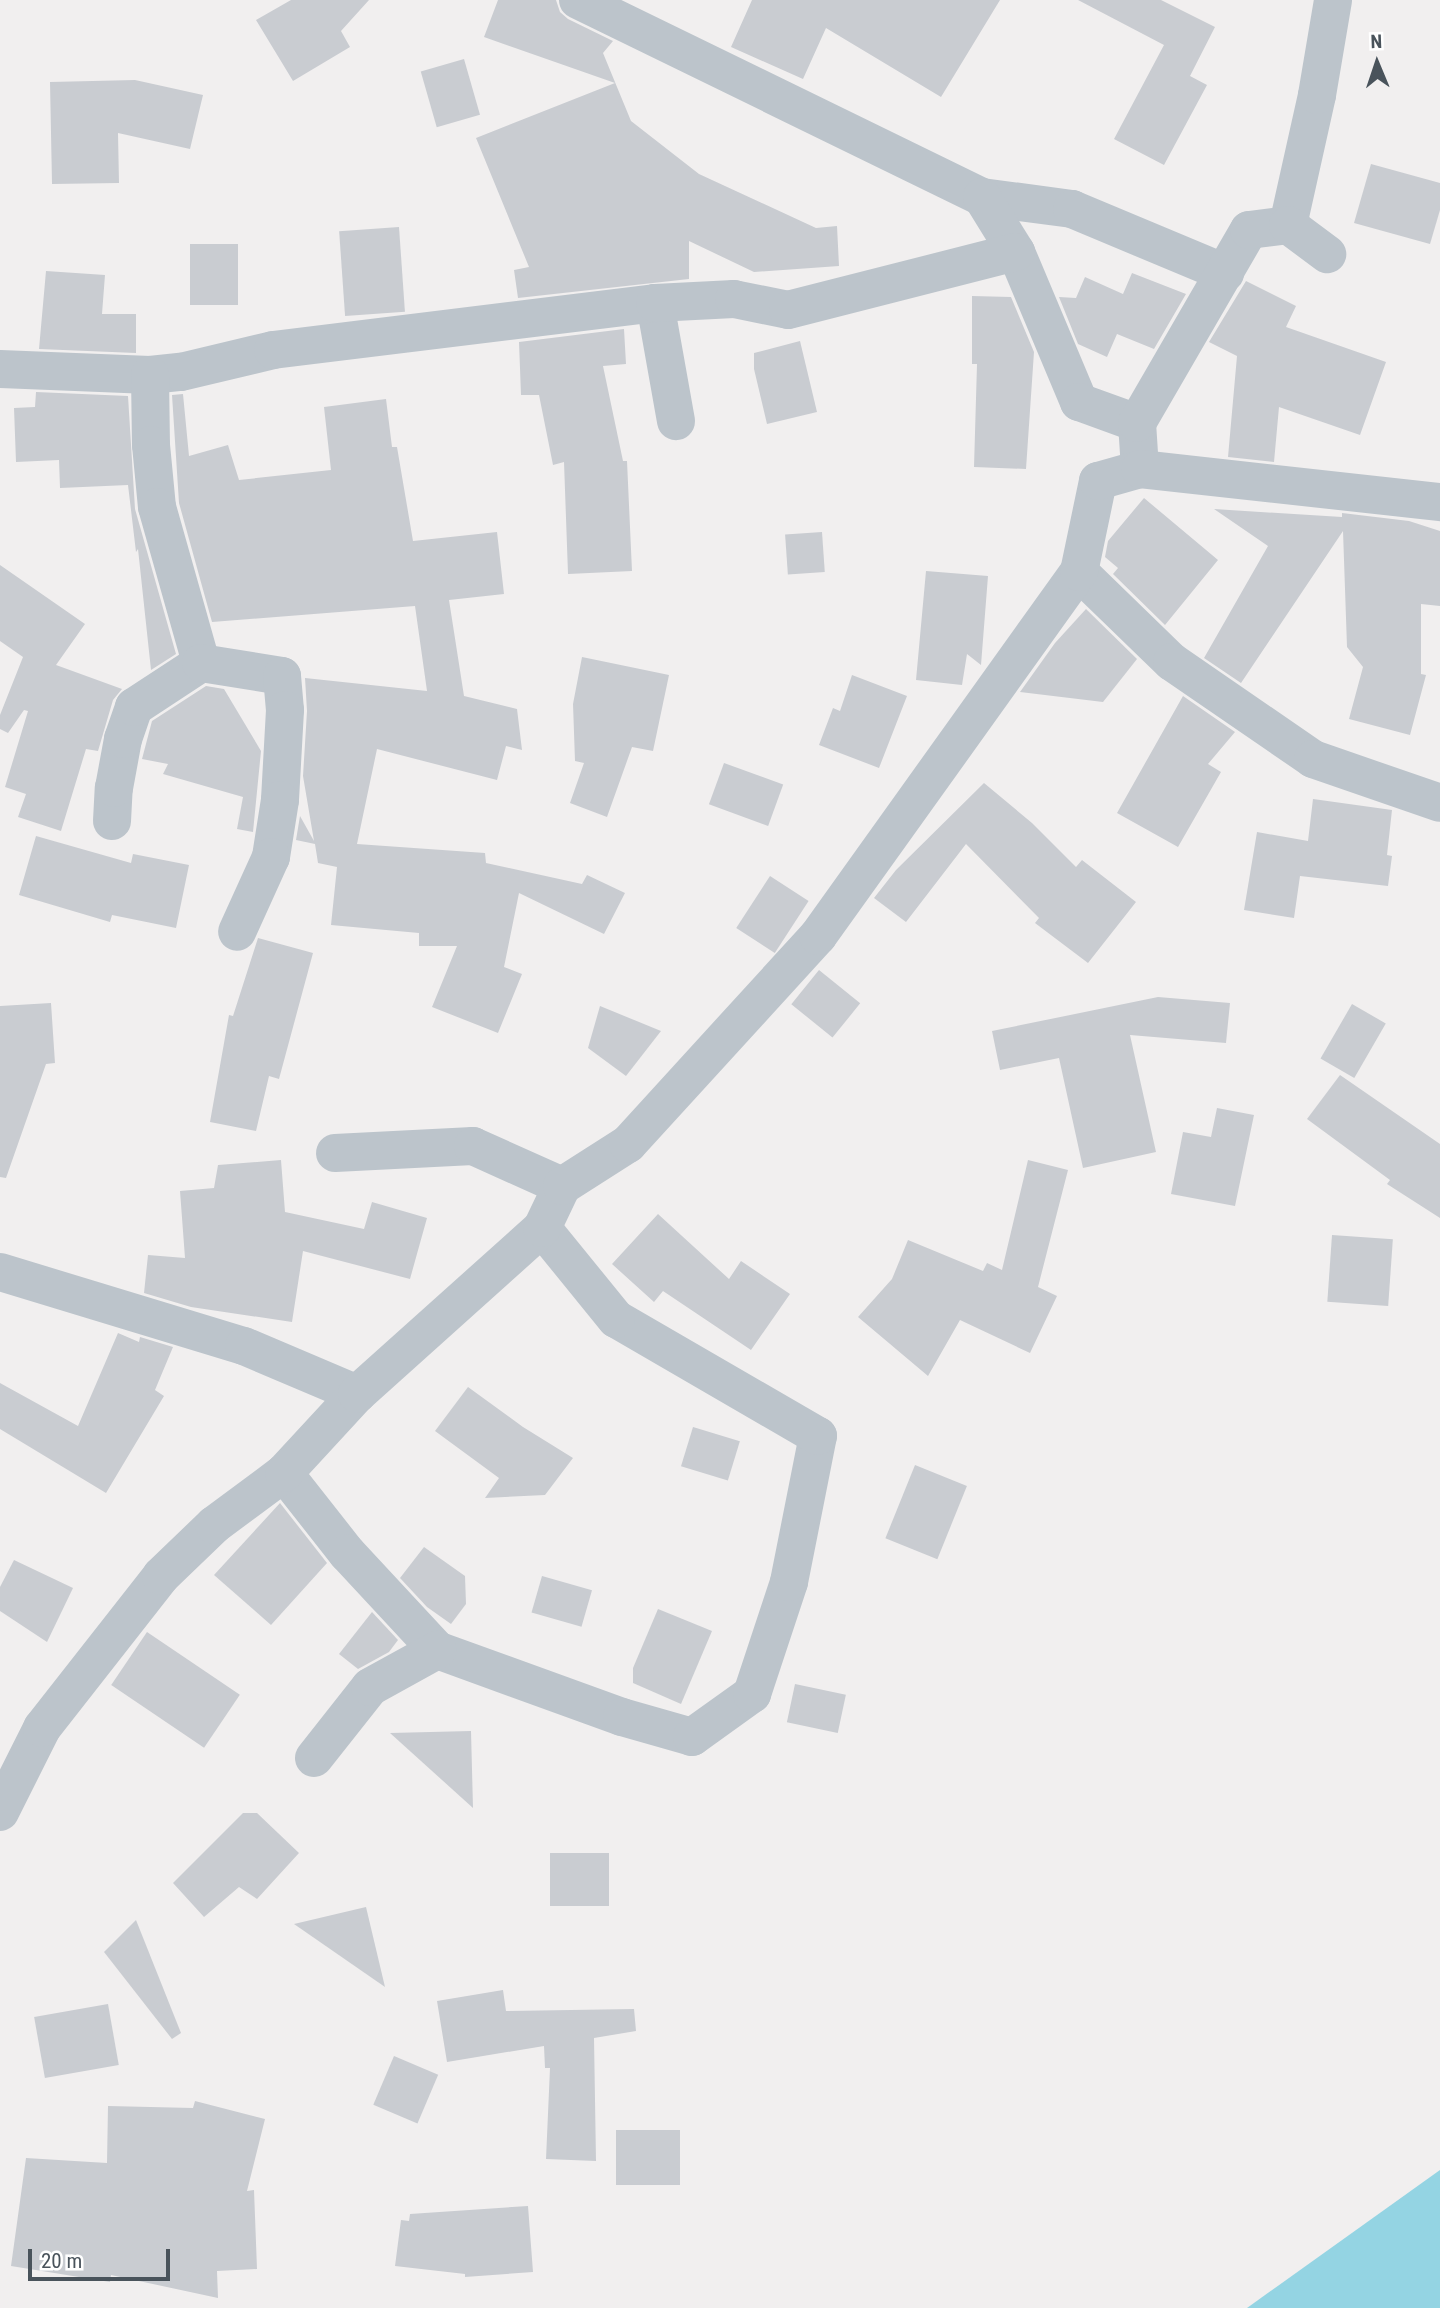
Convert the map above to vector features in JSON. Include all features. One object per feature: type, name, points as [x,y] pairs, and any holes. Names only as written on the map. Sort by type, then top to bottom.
[{"type":"street","points":[[578,0],[982,197],[1072,209],[1225,273]]},
{"type":"street","points":[[1288,225],[1317,95],[1333,0]]},
{"type":"street","points":[[982,197],[1016,252],[1079,402],[1137,423]]},
{"type":"street","points":[[1140,469],[1137,423],[1249,230],[1288,225],[1327,254]]},
{"type":"street","points":[[0,369],[150,375],[181,372],[273,350],[655,303],[734,299],[788,310],[1016,252]]},
{"type":"street","points":[[655,303],[676,421]]},
{"type":"street","points":[[150,375],[150,445],[158,507],[201,663]]},
{"type":"street","points":[[0,1812],[42,1728],[161,1576],[214,1525],[284,1473],[357,1394],[542,1227],[562,1186],[628,1144],[818,936],[1079,572],[1098,481],[1140,469],[1440,502]]},
{"type":"street","points":[[1079,572],[1172,662],[1313,759],[1440,803]]},
{"type":"street","points":[[112,821],[121,751],[134,707],[201,663],[282,676],[285,710],[280,800],[271,857],[237,932]]},
{"type":"street","points":[[335,1153],[473,1146],[562,1186]]},
{"type":"street","points":[[284,1473],[347,1553],[437,1650],[622,1717],[692,1737],[752,1694],[789,1582],[818,1436],[616,1319],[542,1227]]},
{"type":"street","points":[[0,1272],[243,1346],[357,1394]]},
{"type":"street","points":[[314,1758],[370,1687],[437,1650]]},
{"type":"water","points":[[1440,2170],[1440,2308],[1247,2308]]},
{"type":"building","points":[[291,0],[369,0],[341,31],[350,47],[293,81],[256,20]]},
{"type":"building","points":[[498,0],[556,0],[560,12],[568,19],[613,41],[603,53],[631,121],[699,174],[816,228],[837,226],[839,266],[754,272],[689,241],[689,279],[518,298],[514,270],[529,267],[476,138],[615,83],[484,37]]},
{"type":"building","points":[[752,0],[1000,0],[941,97],[826,28],[803,79],[731,47]]},
{"type":"building","points":[[1078,0],[1161,0],[1215,27],[1190,76],[1207,85],[1164,165],[1114,139],[1164,45]]},
{"type":"building","points":[[464,59],[480,115],[437,127],[421,71]]},
{"type":"building","points":[[135,80],[203,95],[190,149],[118,133],[119,183],[52,184],[50,82]]},
{"type":"building","points":[[1371,164],[1440,183],[1440,210],[1430,244],[1354,223]]},
{"type":"building","points":[[399,227],[405,312],[345,316],[339,231]]},
{"type":"building","points":[[190,244],[238,244],[238,305],[190,305]]},
{"type":"building","points":[[46,271],[105,275],[102,314],[136,314],[136,353],[39,349]]},
{"type":"building","points":[[1132,273],[1186,294],[1154,349],[1117,334],[1107,357],[1078,344],[1059,297],[1076,298],[1085,277],[1123,294]]},
{"type":"building","points":[[1246,281],[1296,306],[1286,327],[1386,362],[1360,435],[1279,407],[1274,462],[1228,457],[1237,356],[1209,342]]},
{"type":"building","points":[[972,296],[1011,297],[1034,352],[1026,469],[974,467],[977,364],[972,364]]},
{"type":"building","points":[[624,329],[626,364],[603,366],[623,461],[627,461],[632,571],[568,574],[564,462],[553,465],[539,395],[521,395],[519,342]]},
{"type":"building","points":[[800,341],[817,412],[767,424],[754,369],[754,353]]},
{"type":"building","points":[[36,392],[128,396],[135,509],[176,654],[151,670],[128,485],[60,488],[59,460],[16,462],[14,408],[35,407]]},
{"type":"building","points":[[183,394],[189,456],[228,445],[239,480],[331,470],[324,407],[386,399],[392,447],[397,447],[413,541],[497,532],[504,594],[449,600],[464,696],[517,709],[522,750],[506,746],[497,780],[377,749],[357,844],[485,853],[486,863],[582,884],[587,875],[625,893],[604,934],[519,893],[504,967],[522,974],[498,1033],[432,1007],[457,946],[419,946],[419,933],[331,925],[337,867],[318,863],[315,844],[296,840],[300,816],[314,841],[303,776],[307,711],[305,678],[427,691],[415,606],[212,622],[179,503],[172,395]]},
{"type":"building","points":[[1144,498],[1218,560],[1165,625],[1113,574],[1118,568],[1105,557],[1108,541]]},
{"type":"building","points":[[1214,509],[1342,517],[1342,513],[1409,521],[1440,531],[1440,606],[1421,604],[1421,674],[1426,675],[1410,735],[1349,719],[1363,667],[1347,647],[1343,531],[1241,683],[1204,658],[1268,546]]},
{"type":"building","points":[[822,532],[825,572],[788,574],[785,535]]},
{"type":"building","points":[[0,565],[85,624],[56,665],[122,689],[113,700],[98,751],[86,749],[61,831],[18,817],[26,794],[5,787],[28,711],[24,710],[8,733],[0,729],[0,715],[23,657],[0,641]]},
{"type":"building","points":[[926,571],[988,576],[981,665],[967,654],[962,685],[916,680]]},
{"type":"building","points":[[1086,609],[1137,659],[1103,702],[1020,692],[1055,643]]},
{"type":"building","points":[[582,657],[669,675],[653,751],[632,747],[607,817],[570,803],[584,763],[575,761],[573,704]]},
{"type":"building","points":[[852,675],[907,696],[879,768],[819,745],[833,708],[840,711]]},
{"type":"building","points":[[206,686],[224,689],[261,751],[253,832],[237,829],[243,797],[163,774],[168,764],[142,759],[152,721]]},
{"type":"building","points":[[1183,696],[1235,732],[1208,764],[1221,772],[1178,847],[1117,813]]},
{"type":"building","points":[[724,763],[783,785],[768,826],[709,804]]},
{"type":"building","points":[[984,783],[1032,823],[1076,867],[1082,860],[1136,902],[1088,963],[1035,923],[1039,918],[966,844],[906,922],[874,898],[896,870]]},
{"type":"building","points":[[1313,799],[1392,810],[1387,855],[1392,856],[1388,886],[1300,876],[1294,918],[1244,910],[1257,832],[1308,841]]},
{"type":"building","points":[[36,836],[131,863],[133,854],[189,865],[176,928],[112,915],[110,922],[19,895]]},
{"type":"building","points":[[770,876],[809,901],[775,953],[736,928]]},
{"type":"building","points":[[258,938],[313,953],[279,1079],[269,1076],[256,1131],[210,1122],[229,1015],[233,1016]]},
{"type":"building","points":[[819,970],[860,1003],[832,1038],[791,1004]]},
{"type":"building","points":[[1158,997],[1230,1003],[1226,1043],[1130,1035],[1156,1152],[1083,1168],[1059,1058],[1000,1070],[992,1031]]},
{"type":"building","points":[[51,1003],[55,1063],[46,1064],[6,1178],[0,1177],[0,1006]]},
{"type":"building","points":[[1352,1004],[1386,1024],[1354,1078],[1320,1059]]},
{"type":"building","points":[[600,1006],[661,1031],[626,1076],[588,1048]]},
{"type":"building","points":[[1340,1075],[1440,1144],[1440,1218],[1387,1184],[1390,1180],[1307,1119]]},
{"type":"building","points":[[1217,1108],[1254,1115],[1235,1206],[1171,1194],[1183,1132],[1211,1137]]},
{"type":"building","points":[[281,1160],[285,1212],[364,1229],[372,1202],[427,1218],[410,1279],[303,1251],[292,1322],[191,1307],[144,1293],[148,1255],[185,1258],[180,1191],[214,1188],[218,1165]]},
{"type":"building","points":[[1028,1160],[1068,1170],[1038,1287],[1057,1296],[1030,1353],[960,1320],[928,1376],[858,1317],[892,1279],[908,1240],[983,1271],[987,1263],[1002,1270]]},
{"type":"building","points":[[658,1214],[729,1279],[741,1261],[790,1294],[751,1350],[663,1291],[654,1302],[612,1264]]},
{"type":"building","points":[[1332,1235],[1393,1239],[1388,1306],[1327,1302]]},
{"type":"building","points":[[118,1333],[139,1342],[140,1337],[173,1347],[155,1390],[164,1396],[106,1493],[0,1429],[0,1383],[78,1426]]},
{"type":"building","points":[[468,1387],[523,1427],[573,1458],[545,1495],[485,1498],[499,1478],[435,1431]]},
{"type":"building","points":[[693,1427],[740,1441],[728,1481],[681,1466]]},
{"type":"building","points":[[915,1465],[967,1486],[937,1559],[885,1538]]},
{"type":"building","points":[[280,1503],[327,1563],[271,1625],[214,1575]]},
{"type":"building","points":[[424,1547],[465,1576],[466,1604],[451,1624],[427,1607],[400,1578]]},
{"type":"building","points":[[14,1560],[73,1588],[47,1642],[0,1611],[0,1587]]},
{"type":"building","points":[[542,1576],[592,1590],[582,1627],[532,1613]]},
{"type":"building","points":[[658,1609],[712,1631],[681,1704],[633,1683],[633,1668]]},
{"type":"building","points":[[372,1612],[398,1640],[389,1652],[358,1669],[339,1654]]},
{"type":"building","points":[[147,1632],[240,1695],[204,1748],[111,1685]]},
{"type":"building","points":[[795,1684],[846,1695],[838,1733],[787,1722]]},
{"type":"building","points":[[471,1731],[473,1808],[390,1733]]},
{"type":"building","points":[[243,1813],[257,1813],[299,1853],[257,1899],[239,1887],[204,1917],[173,1883]]},
{"type":"building","points":[[550,1853],[609,1853],[609,1906],[550,1906]]},
{"type":"building","points":[[366,1907],[385,1987],[294,1924]]},
{"type":"building","points":[[136,1920],[181,2033],[172,2039],[104,1952]]},
{"type":"building","points":[[503,1990],[506,2011],[634,2009],[636,2031],[594,2038],[596,2161],[546,2159],[550,2068],[545,2068],[544,2046],[447,2062],[437,2001]]},
{"type":"building","points":[[108,2004],[119,2065],[45,2078],[34,2017]]},
{"type":"building","points":[[394,2056],[438,2075],[417,2124],[373,2105]]},
{"type":"building","points":[[195,2101],[265,2119],[247,2191],[254,2190],[257,2269],[217,2271],[218,2298],[111,2275],[110,2282],[11,2266],[26,2158],[107,2163],[108,2106],[193,2108]]},
{"type":"building","points":[[616,2130],[680,2130],[680,2185],[616,2185]]},
{"type":"building","points":[[528,2206],[533,2272],[465,2277],[465,2274],[395,2266],[401,2220],[409,2221],[410,2214]]}]
